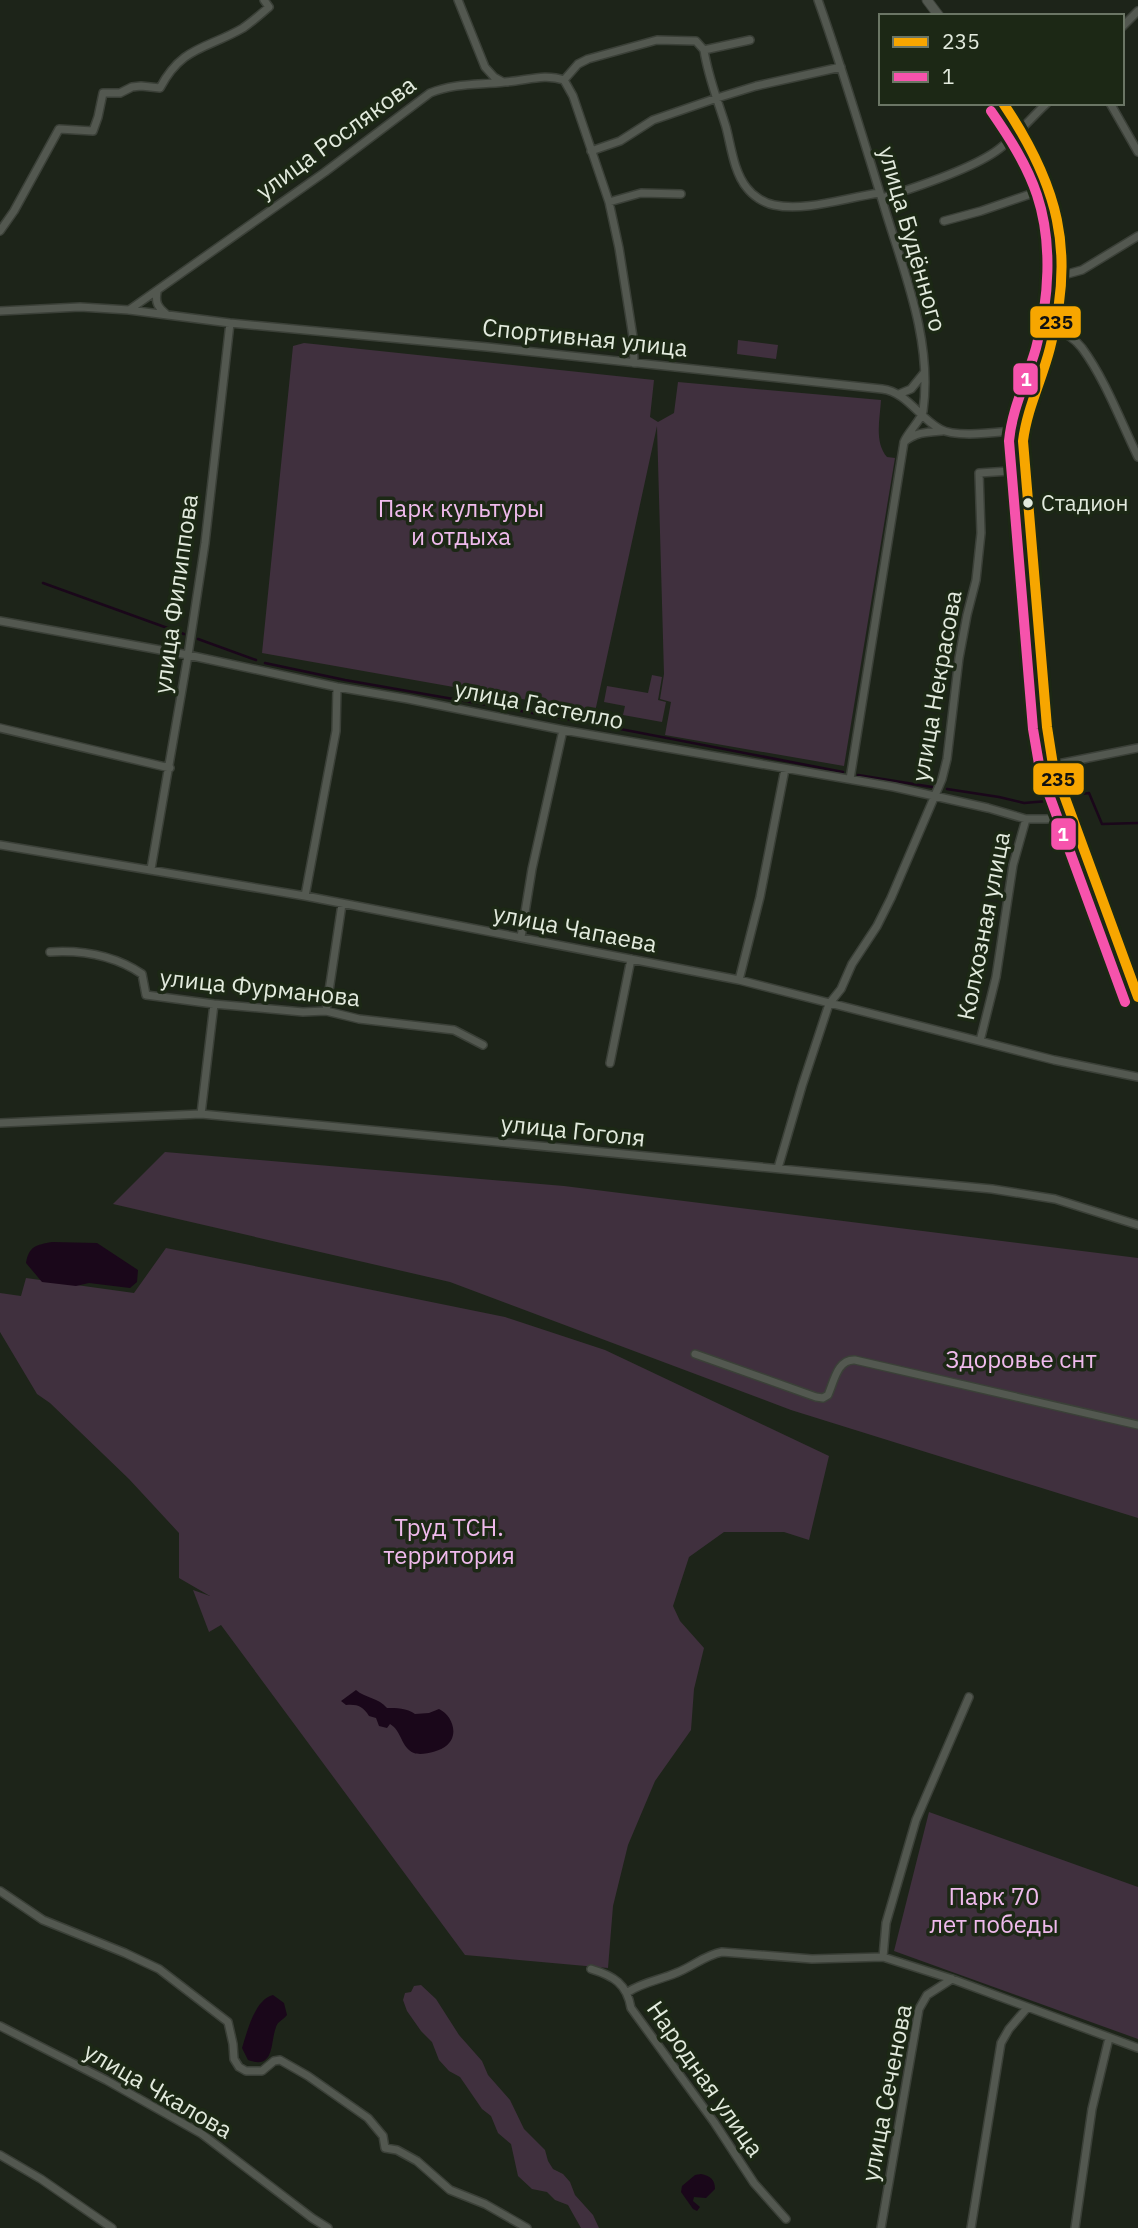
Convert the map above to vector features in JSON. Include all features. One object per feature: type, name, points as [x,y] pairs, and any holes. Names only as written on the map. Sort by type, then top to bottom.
[{"type":"street","points":[[0,231],[14,211],[59,129],[93,131],[103,93],[120,93],[141,86],[160,88],[169,70],[178,61],[192,51],[246,26],[269,7],[264,0]]},
{"type":"street","points":[[458,0],[485,67],[503,83]]},
{"type":"street","name":"улица Будённого","points":[[818,0],[916,313],[924,373],[923,415]]},
{"type":"street","points":[[1124,25],[1138,10]]},
{"type":"street","points":[[634,363],[631,325],[609,202],[573,96],[564,79],[572,69],[588,59],[657,40],[696,41],[705,50],[709,77],[737,168],[746,187],[762,201],[772,205],[825,204],[855,196],[881,196],[922,185],[998,150],[1045,105]]},
{"type":"street","points":[[705,50],[750,40]]},
{"type":"street","points":[[478,84],[485,67]]},
{"type":"street","points":[[591,151],[620,141],[653,120],[717,98],[756,86],[841,67]]},
{"type":"street","name":"улица Рослякова","points":[[129,310],[325,172],[430,93],[443,87],[503,83],[548,76],[564,79]]},
{"type":"street","points":[[1004,105],[1036,159],[1053,202],[1057,221],[1060,276],[1055,330],[1023,430],[1024,470],[1047,727],[1053,765],[1138,997]]},
{"type":"street","points":[[1111,105],[1138,152]]},
{"type":"street","points":[[944,221],[1048,188]]},
{"type":"street","points":[[609,202],[641,193],[681,194]]},
{"type":"street","points":[[1060,276],[1082,270],[1138,236]]},
{"type":"street","points":[[157,292],[156,303],[167,314]]},
{"type":"street","points":[[0,311],[80,307],[129,310]]},
{"type":"street","name":"Спортивная улица","points":[[129,310],[230,323],[459,344],[882,389],[899,394],[943,431]]},
{"type":"street","name":"улица Филиппова","points":[[151,869],[170,768],[205,543],[230,323]]},
{"type":"street","points":[[1055,330],[1072,338],[1081,347],[1096,371],[1138,457]]},
{"type":"street","points":[[899,394],[911,389],[924,373]]},
{"type":"street","points":[[850,779],[904,442],[908,432],[923,415]]},
{"type":"street","points":[[904,442],[911,436],[923,433],[1023,430]]},
{"type":"street","name":"улица Некрасова","points":[[778,1168],[830,1004],[877,926],[936,796],[947,759],[959,657],[976,580],[981,533],[979,473],[1024,470]]},
{"type":"street","name":"улица Гастелло","points":[[0,621],[188,655],[337,687],[408,698],[564,730],[850,779],[936,796],[1026,819],[1071,817]]},
{"type":"street","points":[[305,896],[336,731],[337,687]]},
{"type":"street","points":[[0,728],[170,768]]},
{"type":"street","points":[[521,937],[532,869],[564,730]]},
{"type":"street","points":[[1053,765],[1138,748]]},
{"type":"street","points":[[739,980],[763,883],[785,769]]},
{"type":"street","name":"Колхозная улица","points":[[980,1041],[996,978],[1013,865],[1026,819]]},
{"type":"street","name":"улица Чапаева","points":[[0,845],[305,896],[739,980],[1054,1060],[1138,1077]]},
{"type":"street","points":[[326,1011],[342,904]]},
{"type":"street","name":"улица Фурманова","points":[[50,952],[63,951],[113,958],[125,963],[142,974],[146,995],[303,1012],[326,1011],[359,1019],[454,1031],[483,1045]]},
{"type":"street","points":[[610,1063],[631,959]]},
{"type":"street","points":[[201,1114],[214,1004]]},
{"type":"street","name":"улица Гоголя","points":[[0,1124],[201,1114],[992,1189],[1038,1196],[1138,1225]]},
{"type":"street","points":[[695,1354],[816,1398],[828,1395],[841,1364],[855,1360],[1138,1425]]},
{"type":"street","points":[[883,1957],[884,1932],[916,1820],[969,1698]]},
{"type":"street","points":[[0,1891],[43,1920],[159,1969],[228,2022],[233,2059],[239,2067],[246,2071],[262,2071],[274,2061],[280,2060],[368,2118],[383,2136],[386,2148],[397,2150],[417,2161],[450,2190],[485,2204],[527,2228]]},
{"type":"street","points":[[628,1992],[639,1985],[675,1974],[711,1954],[722,1952],[813,1959],[883,1957],[952,1979],[1138,2048]]},
{"type":"street","name":"Народная улица","points":[[591,1969],[609,1975],[628,1992],[631,2008],[639,2020],[714,2122],[754,2183],[786,2219]]},
{"type":"street","name":"улица Сеченова","points":[[881,2228],[919,2009],[927,1995],[952,1979]]},
{"type":"street","points":[[971,2228],[1001,2043],[1027,2008]]},
{"type":"street","name":"улица Чкалова","points":[[0,2026],[106,2080],[202,2134],[326,2227]]},
{"type":"street","points":[[1075,2228],[1092,2109],[1110,2038]]},
{"type":"street","points":[[0,2155],[41,2179],[112,2228]]},
{"type":"green space","points":[[738,340],[778,345],[776,359],[737,354]]},
{"type":"green space","name":"Парк культуры и отдыха","points":[[304,343],[654,380],[650,417],[658,422],[674,413],[678,382],[881,400],[880,444],[887,457],[895,458],[844,766],[665,735],[671,702],[660,699],[664,674],[657,426],[595,712],[262,653],[293,346]]},
{"type":"green space","points":[[652,675],[662,677],[658,700],[666,702],[662,722],[623,715],[625,706],[604,702],[607,686],[648,693]]},
{"type":"green space","name":"Здоровье снт","points":[[165,1152],[564,1186],[1138,1258],[1138,1518],[791,1410],[450,1282],[113,1204]]},
{"type":"green space","name":"Труд ТСН. территория","points":[[166,1248],[505,1317],[605,1350],[829,1456],[809,1540],[784,1532],[724,1532],[689,1557],[673,1606],[680,1621],[704,1648],[694,1689],[691,1730],[655,1781],[628,1845],[613,1906],[608,1968],[465,1955],[221,1625],[209,1632],[193,1590],[210,1596],[179,1578],[179,1533],[129,1479],[50,1403],[37,1394],[0,1332],[0,1293],[21,1296],[26,1278],[134,1293]]},
{"type":"green space","name":"Парк 70 лет победы","points":[[929,1812],[1138,1887],[1138,2039],[894,1951]]},
{"type":"green space","points":[[421,1985],[436,1999],[459,2035],[482,2061],[488,2075],[510,2100],[524,2129],[545,2150],[553,2169],[563,2174],[570,2182],[575,2195],[593,2215],[599,2228],[581,2228],[568,2205],[555,2200],[547,2192],[532,2189],[518,2176],[511,2144],[498,2133],[491,2116],[482,2109],[460,2077],[449,2071],[439,2060],[432,2042],[407,2011],[403,2000],[405,1993],[411,1992],[414,1986]]},
{"type":"shaded area","points":[[52,1242],[97,1243],[138,1270],[137,1282],[130,1288],[89,1283],[76,1286],[42,1282],[26,1263],[27,1257],[34,1247]]},
{"type":"shaded area","points":[[356,1690],[387,1708],[405,1709],[415,1714],[439,1709],[451,1720],[453,1736],[443,1748],[422,1754],[414,1753],[406,1747],[390,1724],[387,1728],[379,1726],[376,1718],[369,1716],[362,1708],[346,1705],[341,1701]]},
{"type":"shaded area","points":[[273,1995],[284,2003],[287,2015],[277,2025],[267,2058],[257,2062],[248,2060],[242,2048],[249,2025],[261,2003]]},
{"type":"shaded area","points":[[695,2175],[711,2178],[715,2189],[706,2198],[694,2197],[693,2201],[700,2207],[697,2211],[681,2192],[682,2186]]},
{"type":"waterway","points":[[43,583],[184,634]]},
{"type":"waterway","points":[[198,639],[256,660]]},
{"type":"waterway","points":[[265,663],[843,772]]},
{"type":"waterway","points":[[858,775],[932,787]]},
{"type":"waterway","points":[[947,789],[1024,803],[1048,801]]},
{"type":"waterway","points":[[1075,795],[1089,793],[1102,824],[1138,823]]},
{"type":"transit line","name":"235","points":[[1004,105],[1022,133],[1049,191],[1061,249],[1058,313],[1023,441],[1047,727],[1053,765],[1138,997]]},
{"type":"transit line","name":"1","points":[[991,111],[1033,184],[1042,213],[1047,252],[1044,311],[1032,360],[1013,417],[1009,441],[1033,729],[1040,770],[1125,1002]]},
{"type":"place","name":"Стадион","points":[[1028,503]]}]
